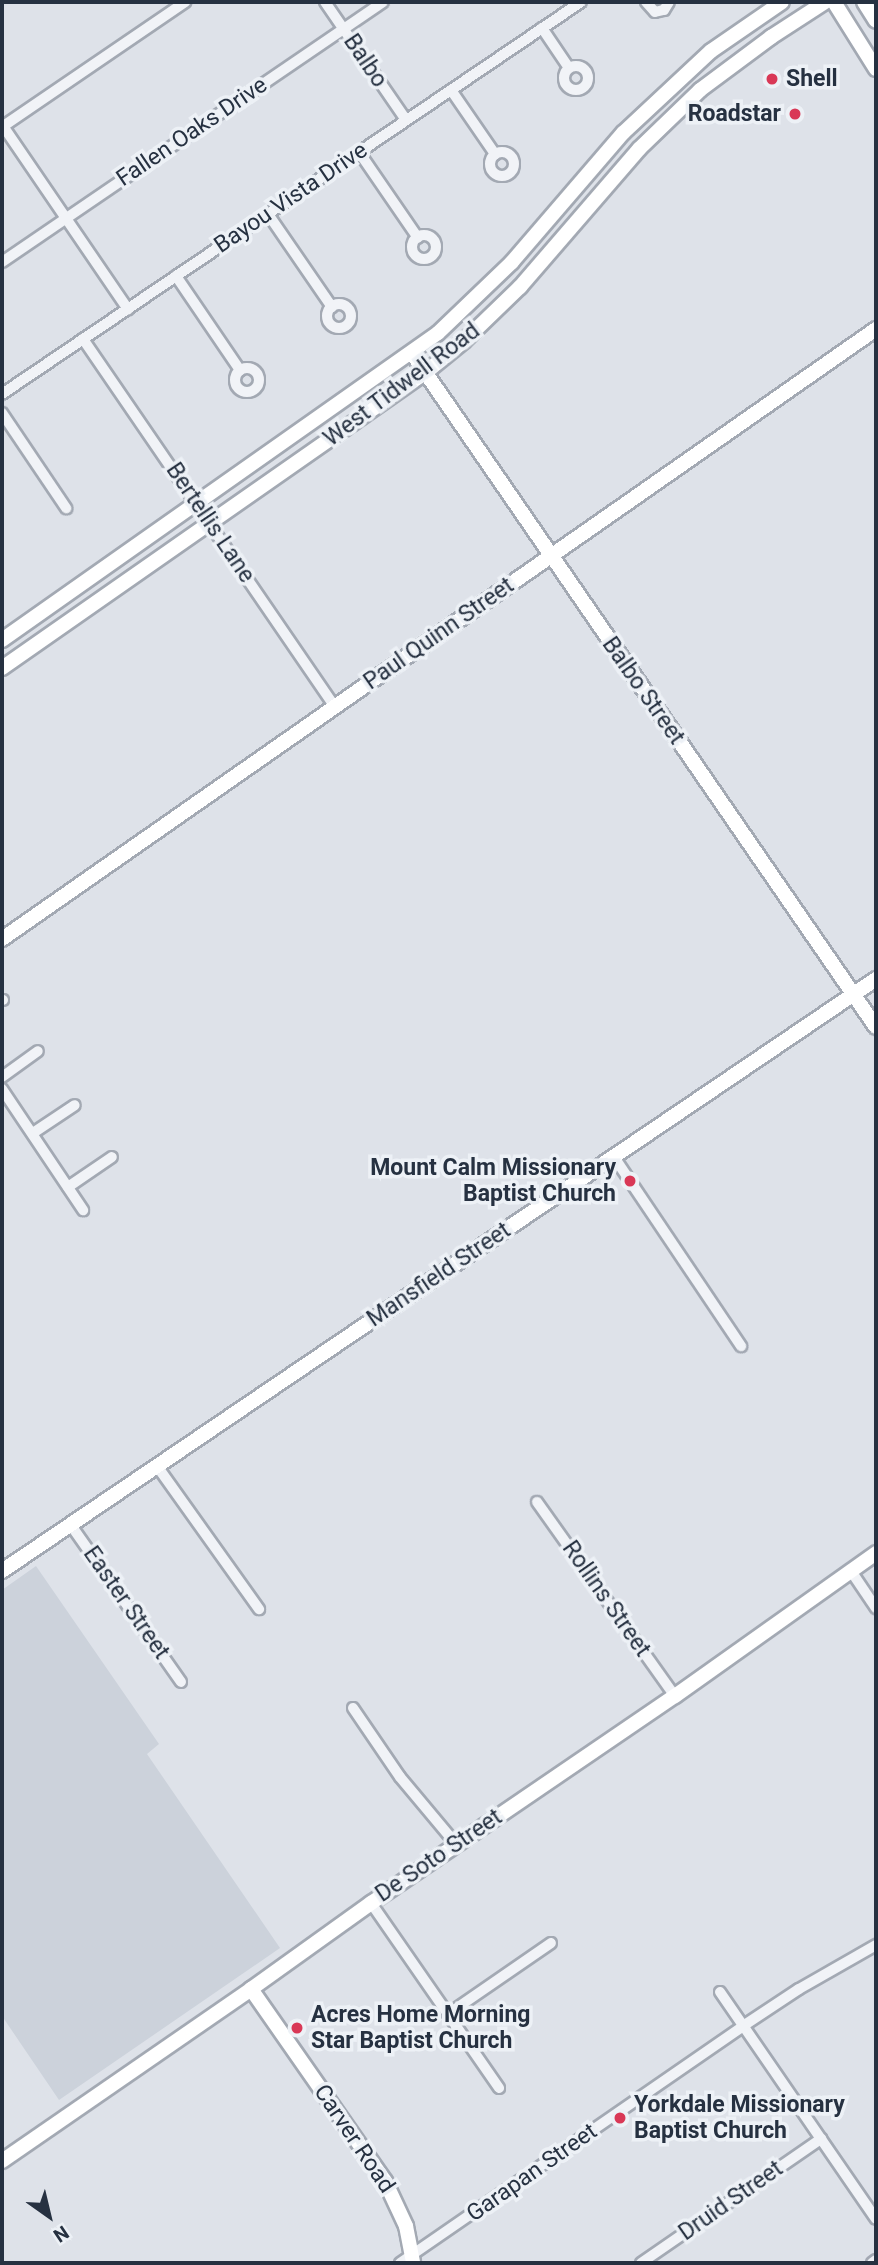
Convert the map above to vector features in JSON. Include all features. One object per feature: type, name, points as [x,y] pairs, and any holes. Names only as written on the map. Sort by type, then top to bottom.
[{"type":"street","points":[[128,309],[3,126],[185,2]]},
{"type":"street","name":"Balbo","points":[[325,2],[406,120]]},
{"type":"street","name":"Fallen Oaks Drive","points":[[2,262],[383,2]]},
{"type":"street","name":"Bayou Vista Drive","points":[[2,394],[580,2]]},
{"type":"street","points":[[646,2],[655,12],[664,10],[669,2]]},
{"type":"street","name":"West Tidwell Road","points":[[8,636],[412,353],[478,297],[549,220],[623,133],[685,73],[782,2]]},
{"type":"street","name":"West Tidwell Road","points":[[2,667],[426,373],[503,305],[639,149],[700,90],[771,37],[825,2]]},
{"type":"street","points":[[834,2],[876,69]]},
{"type":"street","points":[[864,2],[876,21]]},
{"type":"street","points":[[542,28],[569,68]]},
{"type":"street","points":[[685,73],[700,90]]},
{"type":"street","points":[[451,90],[495,154]]},
{"type":"street","points":[[359,152],[418,237]]},
{"type":"street","points":[[268,214],[332,307]]},
{"type":"street","points":[[549,220],[566,234]]},
{"type":"street","points":[[176,276],[240,370]]},
{"type":"street","name":"Paul Quinn Street","points":[[2,939],[876,329]]},
{"type":"street","name":"Bertellis Lane","points":[[83,339],[335,707]]},
{"type":"street","name":"Balbo Street","points":[[412,353],[876,1027]]},
{"type":"street","points":[[2,414],[66,508]]},
{"type":"street","points":[[8,636],[27,650]]},
{"type":"street","name":"Mansfield Street","points":[[2,1571],[876,979]]},
{"type":"street","points":[[2,1077],[38,1051]]},
{"type":"street","points":[[2,1089],[83,1210]]},
{"type":"street","points":[[33,1133],[75,1105]]},
{"type":"street","points":[[68,1187],[112,1157]]},
{"type":"street","points":[[614,1157],[741,1346]]},
{"type":"street","points":[[158,1466],[259,1609]]},
{"type":"street","name":"Rollins Street","points":[[537,1502],[675,1696]]},
{"type":"street","name":"Easter Street","points":[[70,1524],[181,1682]]},
{"type":"street","name":"De Soto Street","points":[[2,2161],[251,1990],[456,1844],[675,1696],[876,1553]]},
{"type":"street","points":[[851,1571],[876,1608]]},
{"type":"street","points":[[353,1708],[400,1777],[456,1844]]},
{"type":"street","points":[[371,1903],[499,2088]]},
{"type":"street","points":[[448,2014],[551,1943]]},
{"type":"street","name":"Garapan Street","points":[[400,2263],[414,2259],[743,2026],[799,1989],[876,1945]]},
{"type":"street","name":"Carver Road","points":[[251,1990],[385,2181],[407,2226],[414,2259]]},
{"type":"street","points":[[720,1992],[876,2219]]},
{"type":"street","name":"Druid Street","points":[[641,2263],[821,2139]]},
{"type":"shaded area","points":[[36,1566],[159,1744],[147,1754],[280,1948],[59,2100],[2,2016],[2,1590]]},
{"type":"place","name":"Shell","points":[[772,79]]},
{"type":"place","name":"Roadstar","points":[[795,114]]},
{"type":"place","name":"Mount Calm Missionary Baptist Church","points":[[630,1181]]},
{"type":"place","name":"Acres Home Morning Star Baptist Church","points":[[297,2028]]},
{"type":"place","name":"Yorkdale Missionary Baptist Church","points":[[620,2118]]}]
